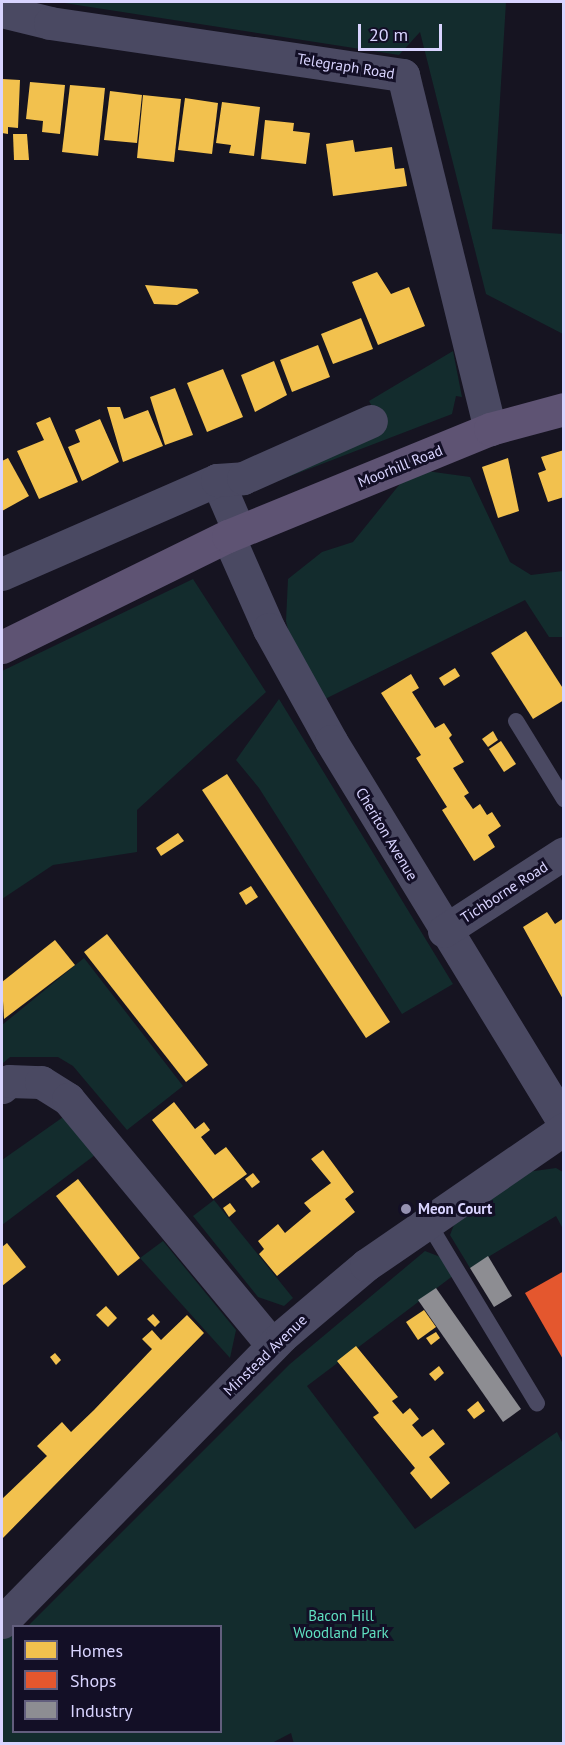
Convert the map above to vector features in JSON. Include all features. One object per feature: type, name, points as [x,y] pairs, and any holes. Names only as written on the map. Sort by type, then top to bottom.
[{"type":"main road","name":"Moorhill Road","points":[[2,647],[233,533],[490,429],[564,409]]},
{"type":"street","name":"Telegraph Road","points":[[2,10],[50,23],[403,75],[490,429]]},
{"type":"street","points":[[2,574],[217,480],[243,478],[371,421]]},
{"type":"street","points":[[217,480],[233,533]]},
{"type":"street","name":"Cheriton Avenue","points":[[233,533],[269,628],[444,931],[564,1123]]},
{"type":"street","name":"Tichborne Road","points":[[444,931],[564,853]]},
{"type":"street","points":[[2,1087],[9,1081],[40,1082],[68,1099],[272,1346]]},
{"type":"street","name":"Minstead Avenue","points":[[2,1622],[272,1346],[427,1221],[564,1129]]},
{"type":"lane","points":[[516,721],[564,799]]},
{"type":"lane","points":[[427,1221],[537,1403]]},
{"type":"green space","points":[[58,2],[506,2],[492,229],[563,234],[563,334],[486,294],[420,32],[399,55]]},
{"type":"green space","points":[[453,351],[462,397],[456,396],[452,414],[249,492],[378,417],[369,401]]},
{"type":"green space","points":[[412,469],[470,477],[510,562],[531,575],[563,571],[563,637],[549,637],[525,600],[321,701],[295,658],[286,621],[288,579],[322,552],[353,542]]},
{"type":"green space","points":[[193,579],[266,692],[137,810],[137,852],[53,865],[2,899],[2,671]]},
{"type":"green space","points":[[279,699],[453,984],[402,1014],[259,788],[236,760]]},
{"type":"green space","points":[[84,958],[183,1086],[127,1130],[73,1066],[58,1057],[10,1057],[2,1064],[2,1025]]},
{"type":"green space","points":[[76,1108],[107,1146],[2,1225],[2,1160]]},
{"type":"green space","points":[[556,1168],[563,1172],[563,1229],[556,1216],[470,1268],[450,1235],[457,1217],[527,1172]]},
{"type":"green space","points":[[214,1200],[293,1298],[284,1306],[258,1297],[193,1216]]},
{"type":"green space","points":[[163,1241],[236,1330],[230,1358],[140,1258]]},
{"type":"green space","name":"Bacon Hill Woodland Park","points":[[425,1251],[443,1258],[454,1275],[307,1386],[415,1529],[557,1432],[563,1444],[563,1743],[294,1744],[291,1733],[270,1744],[2,1743],[2,1615],[13,1625],[12,1733],[222,1733],[222,1625],[29,1625],[290,1364]]},
{"type":"building: Homes","points":[[2,79],[20,80],[18,128],[8,127],[8,134],[2,133]]},
{"type":"building: Homes","points":[[30,82],[65,85],[60,134],[42,132],[43,121],[26,119]]},
{"type":"building: Homes","points":[[70,85],[105,88],[98,156],[62,152]]},
{"type":"building: Homes","points":[[110,91],[142,95],[137,143],[104,140]]},
{"type":"building: Homes","points":[[143,95],[181,99],[174,162],[137,158]]},
{"type":"building: Homes","points":[[185,98],[218,103],[212,154],[178,150]]},
{"type":"building: Homes","points":[[222,102],[260,107],[254,156],[229,153],[231,145],[216,143]]},
{"type":"building: Homes","points":[[265,120],[294,123],[293,131],[310,133],[306,164],[261,159]]},
{"type":"building: Homes","points":[[13,134],[27,134],[29,160],[14,160]]},
{"type":"building: Homes","points":[[353,140],[355,152],[392,147],[395,169],[404,168],[407,186],[333,196],[326,144]]},
{"type":"building: Homes","points":[[377,272],[391,294],[409,287],[425,326],[378,345],[352,282]]},
{"type":"building: Homes","points":[[145,285],[197,289],[199,293],[177,305],[154,304]]},
{"type":"building: Homes","points":[[361,318],[373,349],[333,364],[321,334]]},
{"type":"building: Homes","points":[[318,345],[330,377],[292,392],[280,360]]},
{"type":"building: Homes","points":[[274,361],[287,395],[255,412],[241,375]]},
{"type":"building: Homes","points":[[223,369],[243,417],[207,432],[187,383]]},
{"type":"building: Homes","points":[[175,388],[193,435],[165,445],[150,397]]},
{"type":"building: Homes","points":[[107,407],[120,407],[124,419],[148,410],[163,446],[123,462]]},
{"type":"building: Homes","points":[[50,417],[78,482],[39,499],[17,451],[44,440],[36,423]]},
{"type":"building: Homes","points":[[100,419],[119,462],[82,481],[68,447],[80,442],[75,430]]},
{"type":"building: Homes","points":[[564,450],[564,497],[548,502],[538,473],[546,470],[541,457]]},
{"type":"building: Homes","points":[[8,458],[29,496],[2,511],[2,461]]},
{"type":"building: Homes","points":[[508,458],[519,511],[498,518],[482,467]]},
{"type":"building: Homes","points":[[526,631],[564,690],[564,700],[533,719],[491,653]]},
{"type":"building: Homes","points":[[455,668],[460,676],[444,686],[439,678]]},
{"type":"building: Homes","points":[[411,674],[419,688],[412,692],[435,728],[444,723],[452,735],[449,738],[464,762],[453,768],[469,793],[464,796],[473,809],[480,804],[487,815],[492,812],[501,826],[488,835],[495,847],[474,861],[442,810],[447,807],[416,758],[421,755],[381,693]]},
{"type":"building: Homes","points":[[493,731],[498,740],[488,747],[482,739]]},
{"type":"building: Homes","points":[[501,741],[516,764],[504,772],[489,749]]},
{"type":"building: Homes","points":[[227,774],[390,1022],[366,1038],[202,790]]},
{"type":"building: Homes","points":[[178,833],[184,841],[161,856],[156,848]]},
{"type":"building: Homes","points":[[251,886],[258,897],[246,905],[239,893]]},
{"type":"building: Homes","points":[[547,912],[555,924],[564,918],[564,1001],[523,927]]},
{"type":"building: Homes","points":[[107,934],[208,1065],[186,1082],[84,952]]},
{"type":"building: Homes","points":[[55,940],[75,965],[4,1019],[2,982]]},
{"type":"building: Homes","points":[[174,1102],[195,1129],[204,1122],[210,1130],[201,1137],[215,1155],[226,1147],[247,1174],[213,1199],[152,1120]]},
{"type":"building: Homes","points":[[323,1150],[354,1192],[345,1199],[355,1212],[277,1276],[259,1254],[264,1249],[258,1241],[278,1224],[285,1233],[311,1211],[304,1203],[331,1183],[311,1159]]},
{"type":"building: Homes","points":[[253,1173],[260,1182],[252,1188],[245,1179]]},
{"type":"building: Homes","points":[[78,1179],[140,1258],[118,1276],[56,1196]]},
{"type":"building: Homes","points":[[230,1203],[236,1211],[229,1217],[223,1208]]},
{"type":"building: Homes","points":[[7,1243],[26,1267],[2,1286],[2,1247]]},
{"type":"building: Homes","points":[[106,1306],[117,1318],[108,1327],[96,1315]]},
{"type":"building: Homes","points":[[424,1310],[436,1327],[418,1340],[406,1322]]},
{"type":"building: Homes","points":[[153,1314],[160,1322],[155,1327],[147,1319]]},
{"type":"building: Homes","points":[[187,1315],[204,1333],[2,1539],[2,1499],[47,1456],[37,1446],[62,1422],[71,1432],[152,1349],[142,1339],[152,1330],[161,1340]]},
{"type":"building: Homes","points":[[436,1332],[440,1338],[431,1345],[426,1338]]},
{"type":"building: Homes","points":[[356,1346],[398,1397],[392,1401],[403,1414],[410,1408],[419,1419],[412,1425],[422,1437],[433,1429],[445,1444],[429,1457],[450,1483],[431,1499],[410,1473],[415,1468],[373,1417],[379,1413],[337,1361]]},
{"type":"building: Homes","points":[[55,1353],[61,1360],[56,1365],[50,1357]]},
{"type":"building: Homes","points":[[439,1366],[444,1373],[435,1381],[429,1374]]},
{"type":"building: Homes","points":[[478,1401],[485,1411],[474,1419],[467,1410]]},
{"type":"building: Shops","points":[[564,1271],[564,1361],[525,1293]]},
{"type":"building: Industry","points":[[488,1256],[512,1296],[494,1307],[470,1268]]},
{"type":"building: Industry","points":[[436,1288],[521,1409],[503,1422],[418,1300]]},
{"type":"place","name":"Meon Court","points":[[406,1209]]}]
